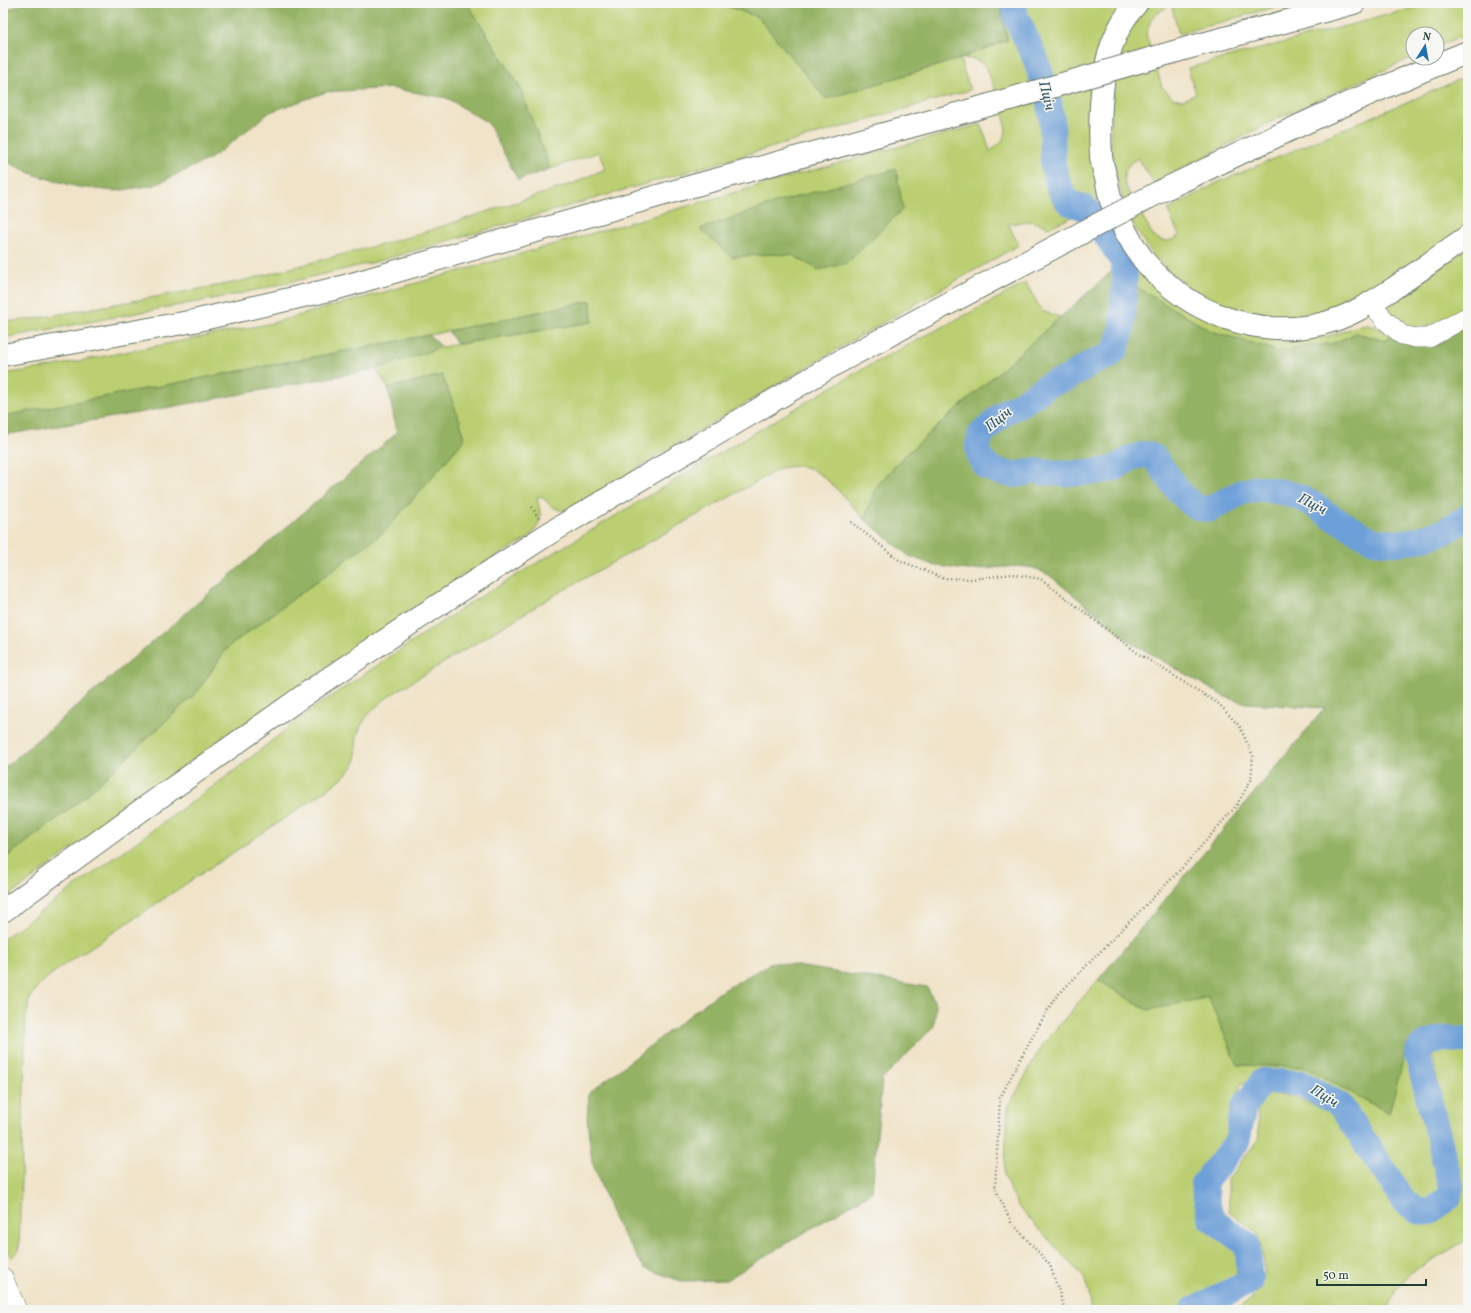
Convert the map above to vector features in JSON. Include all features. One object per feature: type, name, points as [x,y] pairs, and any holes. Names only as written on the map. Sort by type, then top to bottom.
[{"type":"main road","points":[[1137,3],[1127,13],[1117,32],[1108,56],[1102,85],[1100,122],[1101,158],[1111,200],[1127,234],[1146,262],[1172,288],[1202,308],[1236,321],[1265,328],[1321,324],[1344,317],[1371,302],[1468,236]]},
{"type":"main road","points":[[3,355],[194,321],[338,288],[1191,47],[1354,3]]},
{"type":"main road","points":[[3,911],[143,809],[310,691],[423,615],[548,534],[835,364],[1161,191],[1399,79],[1468,52]]},
{"type":"main road","points":[[1399,79],[1468,63]]},
{"type":"street","points":[[1371,302],[1384,319],[1402,335],[1416,338],[1429,338],[1468,316]]},
{"type":"street","points":[[3,1277],[16,1310]]},
{"type":"path","points":[[851,522],[899,560],[942,578],[973,579],[1012,574],[1041,579],[1140,654],[1218,704],[1240,727],[1253,756],[1251,780],[1236,806],[1184,866],[1054,999],[1000,1098],[995,1188],[1011,1222],[1050,1265],[1065,1310]]},
{"type":"path","points":[[3,1175],[6,1197],[3,1227]]},
{"type":"green space","points":[[26,3],[467,3],[520,87],[550,169],[518,180],[488,123],[447,98],[390,88],[326,92],[270,112],[213,157],[155,185],[115,191],[78,187],[35,175],[3,160],[3,11]]},
{"type":"green space","points":[[467,3],[717,3],[758,17],[826,99],[959,59],[1008,40],[1000,3],[1004,3],[1018,52],[1034,70],[1045,112],[1045,157],[1060,205],[1069,210],[1085,211],[1050,227],[1030,221],[1008,224],[1019,245],[791,376],[566,511],[553,507],[543,497],[537,497],[540,510],[540,519],[537,527],[529,538],[464,574],[149,790],[3,901],[3,860],[81,800],[197,692],[228,647],[385,531],[464,440],[460,421],[442,375],[388,388],[376,369],[442,347],[592,322],[591,301],[429,335],[3,416],[3,374],[44,368],[268,324],[981,124],[990,151],[1002,140],[1006,129],[1003,113],[987,69],[978,61],[960,59],[970,90],[375,262],[239,294],[3,338],[3,322],[33,319],[238,282],[409,237],[572,184],[605,169],[599,152],[550,169],[520,87]],"holes":[[[902,209],[819,270],[792,255],[770,254],[732,257]]]},
{"type":"green space","points":[[717,3],[1000,3],[1007,40],[959,59],[826,99],[758,17]]},
{"type":"green space","points":[[1021,3],[1127,3],[1092,110],[1135,259],[1257,335],[1294,340],[1329,336],[1359,326],[1368,325],[1382,329],[1391,336],[1385,341],[1356,333],[1335,343],[1278,351],[1211,331],[1131,284],[1131,263],[1089,203],[1070,198],[1062,180],[1055,149],[1058,117],[1041,50],[1033,38]]},
{"type":"green space","points":[[1150,3],[1289,3],[1179,34],[1171,4],[1152,17],[1146,34],[1162,87],[1173,98],[1183,100],[1196,94],[1188,68],[1432,3],[1468,3],[1468,34],[1445,43],[1445,26],[1405,26],[1405,61],[1276,119],[1154,184],[1138,158],[1134,160],[1126,169],[1124,180],[1125,185],[1154,237],[1166,241],[1172,240],[1179,236],[1168,210],[1217,183],[1468,76],[1468,226],[1362,297],[1319,313],[1287,320],[1259,317],[1222,306],[1194,293],[1152,254],[1135,228],[1124,202],[1116,175],[1111,145],[1111,106],[1116,69],[1125,39],[1135,21]]},
{"type":"green space","points":[[896,169],[903,209],[847,263],[819,270],[792,255],[770,254],[732,257],[700,229],[778,202]]},
{"type":"green space","points":[[1468,248],[1468,307],[1437,324],[1419,328],[1411,328],[1403,325],[1388,313],[1390,306],[1399,297]]},
{"type":"green space","points":[[1111,272],[1211,331],[1278,351],[1335,343],[1356,333],[1385,341],[1391,336],[1468,322],[1468,1052],[1407,1045],[1389,1113],[1305,1067],[1238,1065],[1208,997],[1148,1010],[1098,980],[1325,708],[1246,703],[1225,697],[1132,643],[1049,575],[1034,568],[1018,566],[968,570],[936,566],[909,556],[864,519],[877,486],[901,459]]},
{"type":"green space","points":[[1026,283],[1042,311],[1060,317],[901,459],[877,486],[864,519],[824,477],[816,472],[802,466],[781,468],[553,596],[389,696],[365,719],[356,740],[356,759],[354,764],[341,779],[321,794],[61,967],[40,984],[30,997],[26,1018],[19,1250],[11,1258],[3,1242],[3,939],[234,771],[305,714],[467,605],[857,372]]},
{"type":"green space","points":[[591,301],[592,322],[457,344],[448,331]]},
{"type":"green space","points":[[429,335],[442,347],[376,369],[138,413],[3,435],[3,416]]},
{"type":"green space","points":[[442,375],[460,421],[464,440],[385,531],[228,647],[197,692],[81,800],[3,860],[3,769],[397,433],[388,388]]},
{"type":"green space","points":[[773,962],[927,987],[936,1005],[934,1026],[882,1080],[872,1192],[726,1280],[681,1281],[644,1268],[614,1220],[592,1162],[587,1118],[589,1093],[720,992]]},
{"type":"green space","points":[[1098,980],[1148,1010],[1208,997],[1238,1065],[1305,1067],[1389,1113],[1407,1045],[1424,1120],[1438,1168],[1440,1178],[1439,1197],[1430,1202],[1423,1203],[1406,1196],[1364,1122],[1338,1094],[1306,1078],[1264,1076],[1241,1084],[1232,1108],[1231,1136],[1198,1179],[1194,1187],[1201,1222],[1208,1230],[1234,1245],[1240,1256],[1236,1273],[1226,1284],[1176,1310],[1092,1310],[1086,1280],[1018,1206],[1004,1176],[1008,1108],[1042,1045]]},
{"type":"green space","points":[[1431,1047],[1468,1052],[1468,1236],[1463,1242],[1410,1273],[1396,1290],[1389,1310],[1235,1310],[1252,1299],[1266,1272],[1258,1234],[1229,1211],[1228,1179],[1259,1138],[1257,1106],[1266,1093],[1296,1097],[1330,1113],[1402,1212],[1420,1220],[1437,1216],[1455,1197],[1457,1184]]},
{"type":"waterway","name":"Пціч","points":[[1014,3],[1016,17],[1036,60],[1048,98],[1052,120],[1053,165],[1059,187],[1065,198],[1070,203],[1083,207],[1091,213],[1122,259],[1125,273],[1122,329],[1116,349],[1109,356],[1090,364],[1068,378],[1050,384],[1019,405],[1005,412],[980,435],[978,447],[980,458],[987,467],[996,471],[1014,475],[1034,471],[1063,474],[1095,472],[1113,469],[1131,458],[1146,454],[1155,458],[1176,488],[1190,503],[1199,508],[1210,509],[1242,492],[1259,488],[1287,493],[1316,506],[1330,516],[1374,541],[1397,543],[1421,539],[1443,532],[1468,517]]},
{"type":"waterway","name":"Пціч","points":[[1193,1310],[1251,1281],[1247,1245],[1211,1218],[1203,1184],[1237,1142],[1244,1107],[1263,1081],[1301,1083],[1340,1105],[1405,1202],[1419,1212],[1431,1211],[1449,1197],[1451,1186],[1417,1053],[1421,1047],[1433,1041],[1447,1039],[1468,1041]]}]
